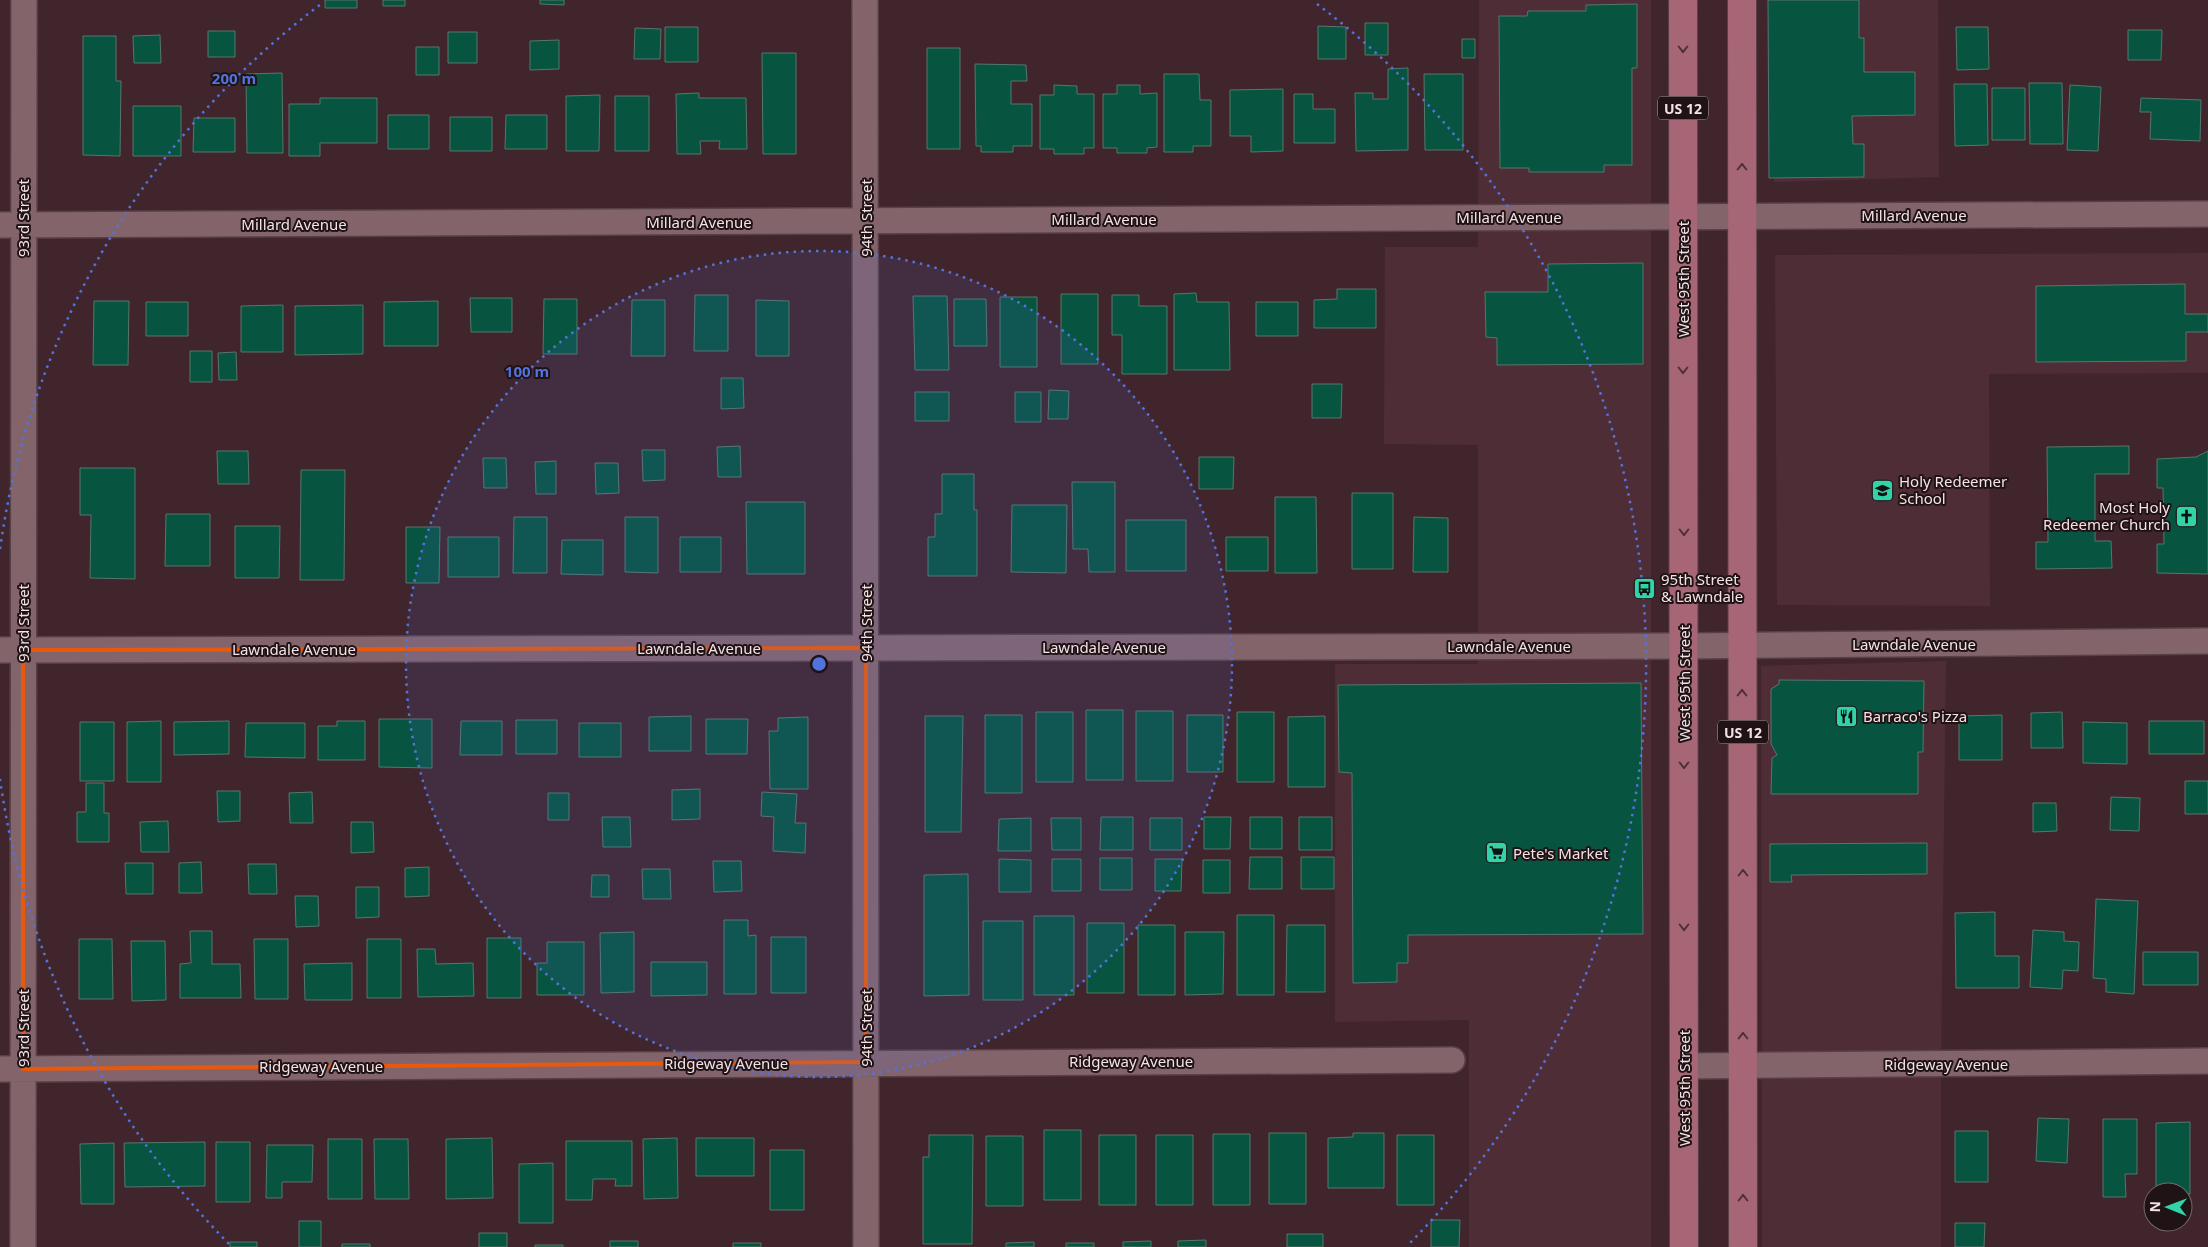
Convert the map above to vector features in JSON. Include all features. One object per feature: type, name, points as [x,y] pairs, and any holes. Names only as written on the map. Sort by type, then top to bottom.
[{"type":"main road","name":"West 95th Street","points":[[1683,0],[1684,1247]]},
{"type":"main road","name":"US 12","points":[[1742,0],[1743,1247]]},
{"type":"street","name":"93rd Street","points":[[23,1247],[11,1069],[12,225],[24,0]]},
{"type":"street","name":"94th Street","points":[[865,0],[866,1247]]},
{"type":"street","name":"Millard Avenue","points":[[12,225],[2208,214]]},
{"type":"street","name":"Lawndale Avenue","points":[[12,650],[1684,646],[2208,642]]},
{"type":"street","name":"Ridgeway Avenue","points":[[11,1069],[866,1062],[1452,1060]]},
{"type":"street","name":"Ridgeway Avenue","points":[[1684,1066],[2208,1062]]},
{"type":"highlighted area","points":[[866,648],[866,1062],[23,1069],[23,650]]},
{"type":"shaded area","points":[[1479,0],[1651,0],[1651,1247],[1469,1247],[1469,1020],[1335,1022],[1335,664],[1478,664],[1478,445],[1384,444],[1385,247],[1478,247]]},
{"type":"shaded area","points":[[1772,0],[1938,0],[1939,177],[1774,182]]},
{"type":"shaded area","name":"Holy Redeemer School","points":[[2208,253],[2208,373],[1989,374],[1990,606],[1777,605],[1775,255]]},
{"type":"shaded area","points":[[1946,661],[1941,1064],[1941,1247],[1762,1247],[1761,666]]},
{"type":"building","points":[[325,0],[357,0],[357,8],[325,8]]},
{"type":"building","points":[[383,0],[405,0],[405,6],[383,6]]},
{"type":"building","points":[[540,0],[564,0],[564,5],[540,4]]},
{"type":"building","points":[[1768,0],[1859,0],[1859,38],[1864,38],[1864,72],[1915,72],[1915,115],[1852,116],[1853,144],[1864,144],[1864,177],[1769,178]]},
{"type":"building","points":[[1637,4],[1637,68],[1632,68],[1632,165],[1604,165],[1604,172],[1529,172],[1529,168],[1500,168],[1499,16],[1527,16],[1528,11],[1586,11],[1586,5]]},
{"type":"building","points":[[1365,23],[1388,23],[1388,55],[1365,55]]},
{"type":"building","points":[[1318,26],[1346,27],[1346,59],[1318,59]]},
{"type":"building","points":[[665,27],[698,27],[698,62],[665,62]]},
{"type":"building","points":[[1956,27],[1988,27],[1989,69],[1957,70]]},
{"type":"building","points":[[635,28],[661,29],[660,59],[634,59]]},
{"type":"building","points":[[2128,30],[2162,30],[2161,60],[2128,60]]},
{"type":"building","points":[[208,31],[235,31],[235,57],[208,57]]},
{"type":"building","points":[[448,32],[477,32],[477,63],[448,63]]},
{"type":"building","points":[[160,35],[161,63],[134,63],[133,36]]},
{"type":"building","points":[[83,36],[116,36],[116,81],[121,81],[120,156],[83,155]]},
{"type":"building","points":[[1462,39],[1475,39],[1475,58],[1462,58]]},
{"type":"building","points":[[559,40],[559,69],[530,70],[530,41]]},
{"type":"building","points":[[416,47],[439,47],[439,75],[416,75]]},
{"type":"building","points":[[927,48],[960,48],[960,149],[927,149]]},
{"type":"building","points":[[762,53],[796,53],[796,154],[763,154]]},
{"type":"building","points":[[975,64],[1026,65],[1027,81],[1011,81],[1011,104],[1032,104],[1032,146],[1013,146],[1013,152],[981,152],[981,146],[976,146]]},
{"type":"building","points":[[1408,68],[1408,150],[1356,151],[1355,93],[1373,93],[1373,99],[1388,99],[1388,69]]},
{"type":"building","points":[[282,73],[283,153],[247,153],[246,74]]},
{"type":"building","points":[[1164,74],[1199,74],[1200,100],[1211,100],[1211,146],[1193,146],[1193,152],[1164,152]]},
{"type":"building","points":[[1424,74],[1463,74],[1463,150],[1425,150]]},
{"type":"building","points":[[2029,83],[2062,83],[2063,144],[2030,144]]},
{"type":"building","points":[[1954,84],[1987,84],[1988,145],[1955,146]]},
{"type":"building","points":[[1054,85],[1077,86],[1077,94],[1094,94],[1094,148],[1084,148],[1084,154],[1054,154],[1054,149],[1040,149],[1040,95],[1054,95]]},
{"type":"building","points":[[1117,85],[1140,85],[1140,94],[1157,93],[1157,147],[1147,148],[1147,153],[1117,153],[1117,148],[1103,148],[1103,94],[1117,94]]},
{"type":"building","points":[[2070,85],[2101,87],[2098,151],[2067,150]]},
{"type":"building","points":[[1992,88],[2025,88],[2025,140],[1992,140]]},
{"type":"building","points":[[1283,89],[1283,151],[1251,152],[1251,136],[1230,136],[1230,90]]},
{"type":"building","points":[[699,93],[699,98],[746,98],[747,149],[719,149],[720,141],[700,141],[701,154],[677,154],[676,94]]},
{"type":"building","points":[[1294,94],[1313,94],[1313,109],[1335,109],[1335,143],[1294,143]]},
{"type":"building","points":[[600,95],[599,151],[566,151],[566,96]]},
{"type":"building","points":[[615,96],[649,96],[649,151],[615,151]]},
{"type":"building","points":[[320,98],[377,98],[377,143],[320,143],[320,156],[289,156],[289,104],[320,104]]},
{"type":"building","points":[[2141,98],[2201,100],[2200,141],[2150,139],[2151,112],[2140,112]]},
{"type":"building","points":[[133,106],[181,106],[181,156],[133,156]]},
{"type":"building","points":[[388,115],[429,115],[429,149],[388,149]]},
{"type":"building","points":[[506,115],[547,115],[547,149],[505,149]]},
{"type":"building","points":[[450,117],[492,117],[492,151],[450,151]]},
{"type":"building","points":[[194,118],[235,118],[235,152],[193,152]]},
{"type":"building","points":[[1643,263],[1643,364],[1497,365],[1497,338],[1486,337],[1485,292],[1548,292],[1548,264]]},
{"type":"building","points":[[2185,284],[2185,314],[2208,314],[2208,332],[2186,332],[2186,361],[2036,362],[2036,286]]},
{"type":"building","points":[[1337,289],[1376,289],[1376,328],[1314,328],[1314,300],[1337,299]]},
{"type":"building","points":[[1196,293],[1197,302],[1229,302],[1230,370],[1174,370],[1174,294]]},
{"type":"building","points":[[1061,294],[1098,294],[1098,364],[1061,364]]},
{"type":"building","points":[[695,295],[728,295],[728,351],[694,351]]},
{"type":"building","points":[[1112,295],[1139,295],[1139,306],[1167,306],[1167,374],[1122,374],[1122,335],[1112,335]]},
{"type":"building","points":[[913,296],[947,296],[949,370],[915,370]]},
{"type":"building","points":[[1000,297],[1037,297],[1037,367],[1000,367]]},
{"type":"building","points":[[470,298],[512,298],[512,332],[471,332]]},
{"type":"building","points":[[544,299],[577,299],[577,354],[543,354]]},
{"type":"building","points":[[954,299],[986,299],[987,346],[954,346]]},
{"type":"building","points":[[632,300],[665,300],[665,356],[631,356]]},
{"type":"building","points":[[756,300],[789,301],[789,356],[756,356]]},
{"type":"building","points":[[94,301],[129,301],[128,365],[93,365]]},
{"type":"building","points":[[438,301],[438,346],[384,346],[384,302]]},
{"type":"building","points":[[146,302],[188,302],[188,336],[146,336]]},
{"type":"building","points":[[1256,302],[1298,302],[1298,336],[1256,336]]},
{"type":"building","points":[[283,305],[283,352],[241,352],[241,306]]},
{"type":"building","points":[[363,305],[363,354],[295,355],[295,306]]},
{"type":"building","points":[[190,351],[212,351],[212,382],[190,382]]},
{"type":"building","points":[[236,352],[237,380],[219,380],[218,353]]},
{"type":"building","points":[[721,378],[743,378],[744,408],[721,409]]},
{"type":"building","points":[[1312,384],[1342,384],[1341,418],[1312,418]]},
{"type":"building","points":[[1049,390],[1069,391],[1068,419],[1048,419]]},
{"type":"building","points":[[915,392],[949,392],[949,421],[915,421]]},
{"type":"building","points":[[1015,392],[1041,392],[1041,422],[1015,422]]},
{"type":"building","points":[[740,446],[741,477],[718,477],[717,447]]},
{"type":"building","points":[[2129,446],[2129,474],[2095,474],[2095,541],[2111,541],[2112,568],[2036,569],[2036,542],[2048,542],[2047,447]]},
{"type":"building","points":[[642,450],[665,450],[665,480],[643,481]]},
{"type":"building","points":[[217,451],[248,451],[249,484],[218,484]]},
{"type":"building","name":"Most Holy Redeemer Church","points":[[2208,451],[2208,574],[2157,573],[2157,544],[2164,544],[2163,488],[2157,488],[2157,459],[2196,457]]},
{"type":"building","points":[[1199,457],[1234,457],[1233,489],[1199,489]]},
{"type":"building","points":[[483,458],[506,458],[507,488],[484,488]]},
{"type":"building","points":[[556,461],[556,494],[536,494],[535,462]]},
{"type":"building","points":[[595,463],[618,463],[619,493],[596,494]]},
{"type":"building","points":[[80,468],[135,468],[135,579],[90,578],[91,515],[80,515]]},
{"type":"building","points":[[301,470],[345,470],[344,580],[300,580]]},
{"type":"building","points":[[942,474],[974,474],[974,510],[977,510],[977,576],[928,576],[928,537],[935,537],[935,514],[942,514]]},
{"type":"building","points":[[1072,482],[1115,482],[1115,572],[1089,572],[1088,549],[1073,549]]},
{"type":"building","points":[[1352,493],[1393,493],[1393,569],[1352,569]]},
{"type":"building","points":[[1275,497],[1316,497],[1317,573],[1275,573]]},
{"type":"building","points":[[746,502],[805,502],[805,574],[747,574]]},
{"type":"building","points":[[1012,505],[1067,505],[1066,573],[1011,572]]},
{"type":"building","points":[[166,514],[210,514],[210,566],[165,566]]},
{"type":"building","points":[[514,517],[547,517],[547,573],[513,573]]},
{"type":"building","points":[[625,517],[658,517],[658,573],[625,572]]},
{"type":"building","points":[[1414,517],[1448,518],[1448,572],[1413,572]]},
{"type":"building","points":[[1126,520],[1186,520],[1186,571],[1126,571]]},
{"type":"building","points":[[235,526],[280,526],[279,578],[235,578]]},
{"type":"building","points":[[406,527],[440,527],[439,583],[406,583]]},
{"type":"building","points":[[448,537],[499,537],[499,577],[448,577]]},
{"type":"building","points":[[680,537],[721,537],[721,572],[680,572]]},
{"type":"building","points":[[1226,537],[1268,537],[1268,571],[1226,571]]},
{"type":"building","points":[[562,540],[603,540],[603,575],[561,574]]},
{"type":"building","name":"Barraco's Pizza","points":[[1779,680],[1924,681],[1923,752],[1918,752],[1918,794],[1771,794],[1772,758],[1777,755],[1771,744],[1771,689],[1779,684]]},
{"type":"building","name":"Pete's Market","points":[[1641,683],[1643,934],[1408,935],[1408,963],[1397,963],[1397,982],[1353,983],[1352,773],[1339,772],[1338,685]]},
{"type":"building","points":[[1086,710],[1123,710],[1123,780],[1086,780]]},
{"type":"building","points":[[1136,711],[1173,711],[1173,781],[1136,781]]},
{"type":"building","points":[[1036,712],[1073,712],[1073,782],[1036,782]]},
{"type":"building","points":[[1237,712],[1274,712],[1274,782],[1237,782]]},
{"type":"building","points":[[2062,712],[2063,748],[2031,748],[2031,713]]},
{"type":"building","points":[[985,715],[1022,715],[1022,793],[985,793]]},
{"type":"building","points":[[1187,715],[1223,715],[1223,772],[1187,772]]},
{"type":"building","points":[[2002,715],[2002,760],[1959,760],[1959,716]]},
{"type":"building","points":[[691,716],[691,751],[649,751],[649,717]]},
{"type":"building","points":[[925,716],[963,716],[961,832],[925,832]]},
{"type":"building","points":[[1325,716],[1325,787],[1288,787],[1288,717]]},
{"type":"building","points":[[808,717],[808,789],[770,789],[769,731],[778,731],[778,718]]},
{"type":"building","points":[[379,719],[432,719],[432,768],[379,767]]},
{"type":"building","points":[[706,719],[748,719],[747,754],[706,754]]},
{"type":"building","points":[[516,720],[557,720],[557,754],[516,754]]},
{"type":"building","points":[[161,721],[161,782],[127,782],[127,722]]},
{"type":"building","points":[[229,721],[229,754],[174,755],[174,722]]},
{"type":"building","points":[[337,721],[365,721],[365,760],[318,760],[318,726],[337,726]]},
{"type":"building","points":[[461,721],[502,721],[502,755],[460,755]]},
{"type":"building","points":[[2149,721],[2204,721],[2204,754],[2149,754]]},
{"type":"building","points":[[80,722],[114,722],[114,781],[80,781]]},
{"type":"building","points":[[2083,722],[2127,723],[2127,764],[2083,763]]},
{"type":"building","points":[[246,723],[305,723],[305,758],[245,757]]},
{"type":"building","points":[[579,723],[621,723],[621,757],[579,757]]},
{"type":"building","points":[[2185,781],[2208,781],[2208,814],[2185,814]]},
{"type":"building","points":[[86,783],[104,783],[104,813],[109,813],[109,842],[77,842],[77,812],[86,812]]},
{"type":"building","points":[[700,789],[700,819],[672,820],[672,790]]},
{"type":"building","points":[[217,791],[240,791],[240,821],[218,822]]},
{"type":"building","points":[[312,792],[313,823],[290,823],[289,793]]},
{"type":"building","points":[[762,792],[797,794],[795,823],[806,823],[805,853],[773,851],[774,817],[761,816]]},
{"type":"building","points":[[548,793],[569,793],[569,820],[548,820]]},
{"type":"building","points":[[2111,797],[2140,798],[2139,831],[2110,830]]},
{"type":"building","points":[[2033,803],[2056,803],[2057,831],[2033,832]]},
{"type":"building","points":[[602,817],[630,817],[631,847],[603,847]]},
{"type":"building","points":[[1101,817],[1133,817],[1133,850],[1100,850]]},
{"type":"building","points":[[1204,817],[1231,817],[1230,849],[1204,849]]},
{"type":"building","points":[[1250,817],[1282,817],[1282,849],[1250,849]]},
{"type":"building","points":[[1299,817],[1332,817],[1332,850],[1299,850]]},
{"type":"building","points":[[1031,818],[1031,851],[998,851],[999,819]]},
{"type":"building","points":[[1051,818],[1081,818],[1081,850],[1052,850]]},
{"type":"building","points":[[1150,818],[1182,818],[1182,850],[1150,850]]},
{"type":"building","points":[[168,821],[169,852],[141,852],[140,822]]},
{"type":"building","points":[[351,822],[373,822],[374,852],[351,853]]},
{"type":"building","points":[[1927,843],[1927,874],[1791,875],[1792,882],[1770,882],[1770,844]]},
{"type":"building","points":[[1250,857],[1282,857],[1282,889],[1249,889]]},
{"type":"building","points":[[1301,857],[1334,857],[1334,889],[1301,889]]},
{"type":"building","points":[[1100,858],[1132,858],[1132,890],[1100,890]]},
{"type":"building","points":[[999,859],[1031,860],[1031,892],[999,892]]},
{"type":"building","points":[[1052,859],[1081,859],[1081,891],[1052,891]]},
{"type":"building","points":[[1155,859],[1182,859],[1181,891],[1155,891]]},
{"type":"building","points":[[1203,860],[1230,860],[1230,893],[1203,893]]},
{"type":"building","points":[[713,861],[741,861],[742,891],[714,892]]},
{"type":"building","points":[[201,862],[202,893],[179,893],[179,863]]},
{"type":"building","points":[[125,863],[153,863],[153,894],[126,894]]},
{"type":"building","points":[[248,864],[276,864],[277,894],[249,894]]},
{"type":"building","points":[[429,867],[429,896],[405,897],[405,868]]},
{"type":"building","points":[[642,869],[670,869],[671,899],[643,899]]},
{"type":"building","points":[[968,874],[969,995],[924,996],[924,875]]},
{"type":"building","points":[[592,875],[609,875],[609,897],[591,897]]},
{"type":"building","points":[[356,887],[379,887],[379,917],[356,918]]},
{"type":"building","points":[[295,896],[318,896],[319,926],[296,927]]},
{"type":"building","points":[[2096,899],[2138,901],[2134,994],[2106,992],[2106,979],[2093,978]]},
{"type":"building","points":[[1995,912],[1995,956],[2019,956],[2019,988],[1956,988],[1955,913]]},
{"type":"building","points":[[1237,915],[1274,915],[1274,995],[1237,995]]},
{"type":"building","points":[[1034,916],[1074,916],[1074,995],[1034,995]]},
{"type":"building","points":[[724,920],[748,920],[748,936],[756,935],[756,994],[724,994]]},
{"type":"building","points":[[983,921],[1023,921],[1023,1000],[983,1000]]},
{"type":"building","points":[[1087,923],[1124,923],[1124,993],[1087,993]]},
{"type":"building","points":[[1138,925],[1175,925],[1175,995],[1138,995]]},
{"type":"building","points":[[1287,925],[1325,925],[1325,992],[1286,992]]},
{"type":"building","points":[[2033,930],[2064,932],[2064,941],[2079,942],[2078,971],[2063,970],[2062,989],[2030,987]]},
{"type":"building","points":[[190,931],[212,931],[212,964],[240,964],[241,998],[180,998],[180,964],[191,963]]},
{"type":"building","points":[[634,932],[634,992],[601,993],[600,933]]},
{"type":"building","points":[[1185,932],[1224,932],[1223,994],[1185,995]]},
{"type":"building","points":[[771,937],[806,937],[806,993],[771,993]]},
{"type":"building","points":[[487,938],[521,938],[521,998],[487,998]]},
{"type":"building","points":[[79,939],[112,939],[113,999],[79,999]]},
{"type":"building","points":[[254,939],[288,939],[288,999],[255,999]]},
{"type":"building","points":[[367,939],[401,939],[401,998],[367,998]]},
{"type":"building","points":[[131,941],[165,941],[166,1000],[132,1001]]},
{"type":"building","points":[[547,942],[584,942],[584,995],[537,995],[537,963],[547,963]]},
{"type":"building","points":[[417,949],[435,949],[436,964],[473,963],[474,996],[418,997]]},
{"type":"building","points":[[2143,952],[2198,952],[2198,985],[2143,985]]},
{"type":"building","points":[[651,962],[707,962],[707,995],[651,996]]},
{"type":"building","points":[[352,963],[352,1000],[305,1000],[304,964]]},
{"type":"building","points":[[2038,1118],[2069,1119],[2067,1163],[2036,1161]]},
{"type":"building","points":[[2103,1119],[2137,1119],[2137,1174],[2125,1174],[2126,1197],[2103,1197]]},
{"type":"building","points":[[2190,1122],[2190,1182],[2156,1182],[2156,1123]]},
{"type":"building","points":[[1044,1130],[1081,1130],[1081,1200],[1044,1200]]},
{"type":"building","points":[[1955,1131],[1988,1131],[1988,1182],[1955,1182]]},
{"type":"building","points":[[1269,1133],[1306,1133],[1306,1204],[1269,1204]]},
{"type":"building","points":[[1353,1133],[1384,1133],[1384,1188],[1328,1188],[1328,1138],[1353,1137]]},
{"type":"building","points":[[1213,1134],[1250,1134],[1250,1205],[1213,1205]]},
{"type":"building","points":[[929,1135],[973,1135],[972,1244],[923,1244],[923,1157],[929,1157]]},
{"type":"building","points":[[1099,1135],[1136,1135],[1136,1205],[1099,1205]]},
{"type":"building","points":[[1156,1135],[1193,1135],[1193,1205],[1156,1205]]},
{"type":"building","points":[[1397,1135],[1434,1135],[1434,1205],[1397,1205]]},
{"type":"building","points":[[986,1136],[1023,1136],[1023,1206],[986,1206]]},
{"type":"building","points":[[492,1138],[493,1198],[446,1199],[446,1139]]},
{"type":"building","points":[[677,1138],[678,1198],[644,1199],[643,1139]]},
{"type":"building","points":[[696,1138],[754,1138],[754,1176],[696,1176]]},
{"type":"building","points":[[328,1139],[362,1139],[362,1199],[328,1199]]},
{"type":"building","points":[[374,1139],[408,1139],[409,1199],[375,1199]]},
{"type":"building","points":[[566,1141],[632,1141],[632,1186],[615,1186],[616,1179],[593,1179],[592,1200],[566,1200]]},
{"type":"building","points":[[205,1142],[205,1186],[125,1187],[124,1143]]},
{"type":"building","points":[[216,1142],[250,1142],[250,1202],[216,1202]]},
{"type":"building","points":[[114,1143],[114,1204],[81,1204],[80,1144]]},
{"type":"building","points":[[267,1145],[313,1145],[312,1182],[282,1182],[282,1198],[266,1198]]},
{"type":"building","points":[[770,1150],[804,1150],[804,1210],[770,1210]]},
{"type":"building","points":[[553,1163],[553,1223],[519,1223],[519,1164]]},
{"type":"building","points":[[1431,1220],[1460,1220],[1459,1247],[1431,1247]]},
{"type":"building","points":[[299,1221],[321,1221],[321,1247],[299,1247]]},
{"type":"building","points":[[1955,1223],[1985,1223],[1984,1247],[1955,1247]]},
{"type":"building","points":[[479,1233],[507,1233],[507,1247],[479,1247]]},
{"type":"building","points":[[1287,1234],[1323,1234],[1323,1247],[1287,1247]]},
{"type":"building","points":[[1206,1240],[1206,1247],[1178,1247],[1178,1241]]},
{"type":"building","points":[[610,1241],[638,1241],[638,1247],[610,1247]]},
{"type":"building","points":[[1151,1241],[1151,1247],[1123,1247],[1123,1242]]},
{"type":"building","points":[[230,1242],[257,1242],[257,1247],[230,1247]]},
{"type":"building","points":[[1034,1242],[1034,1247],[1006,1247],[1006,1243]]},
{"type":"building","points":[[733,1243],[761,1243],[761,1247],[733,1247]]},
{"type":"building","points":[[1066,1243],[1094,1243],[1094,1247],[1066,1247]]},
{"type":"building","points":[[342,1244],[370,1244],[370,1247],[342,1247]]},
{"type":"building","points":[[535,1245],[563,1245],[563,1247],[535,1247]]},
{"type":"place","name":"Holy Redeemer School","points":[[1883,490]]},
{"type":"place","name":"Most Holy Redeemer Church","points":[[2186,516]]},
{"type":"place","name":"95th Street & Lawndale","points":[[1645,588]]},
{"type":"place","name":"Barraco's Pizza","points":[[1847,716]]},
{"type":"place","name":"Pete's Market","points":[[1497,853]]}]
